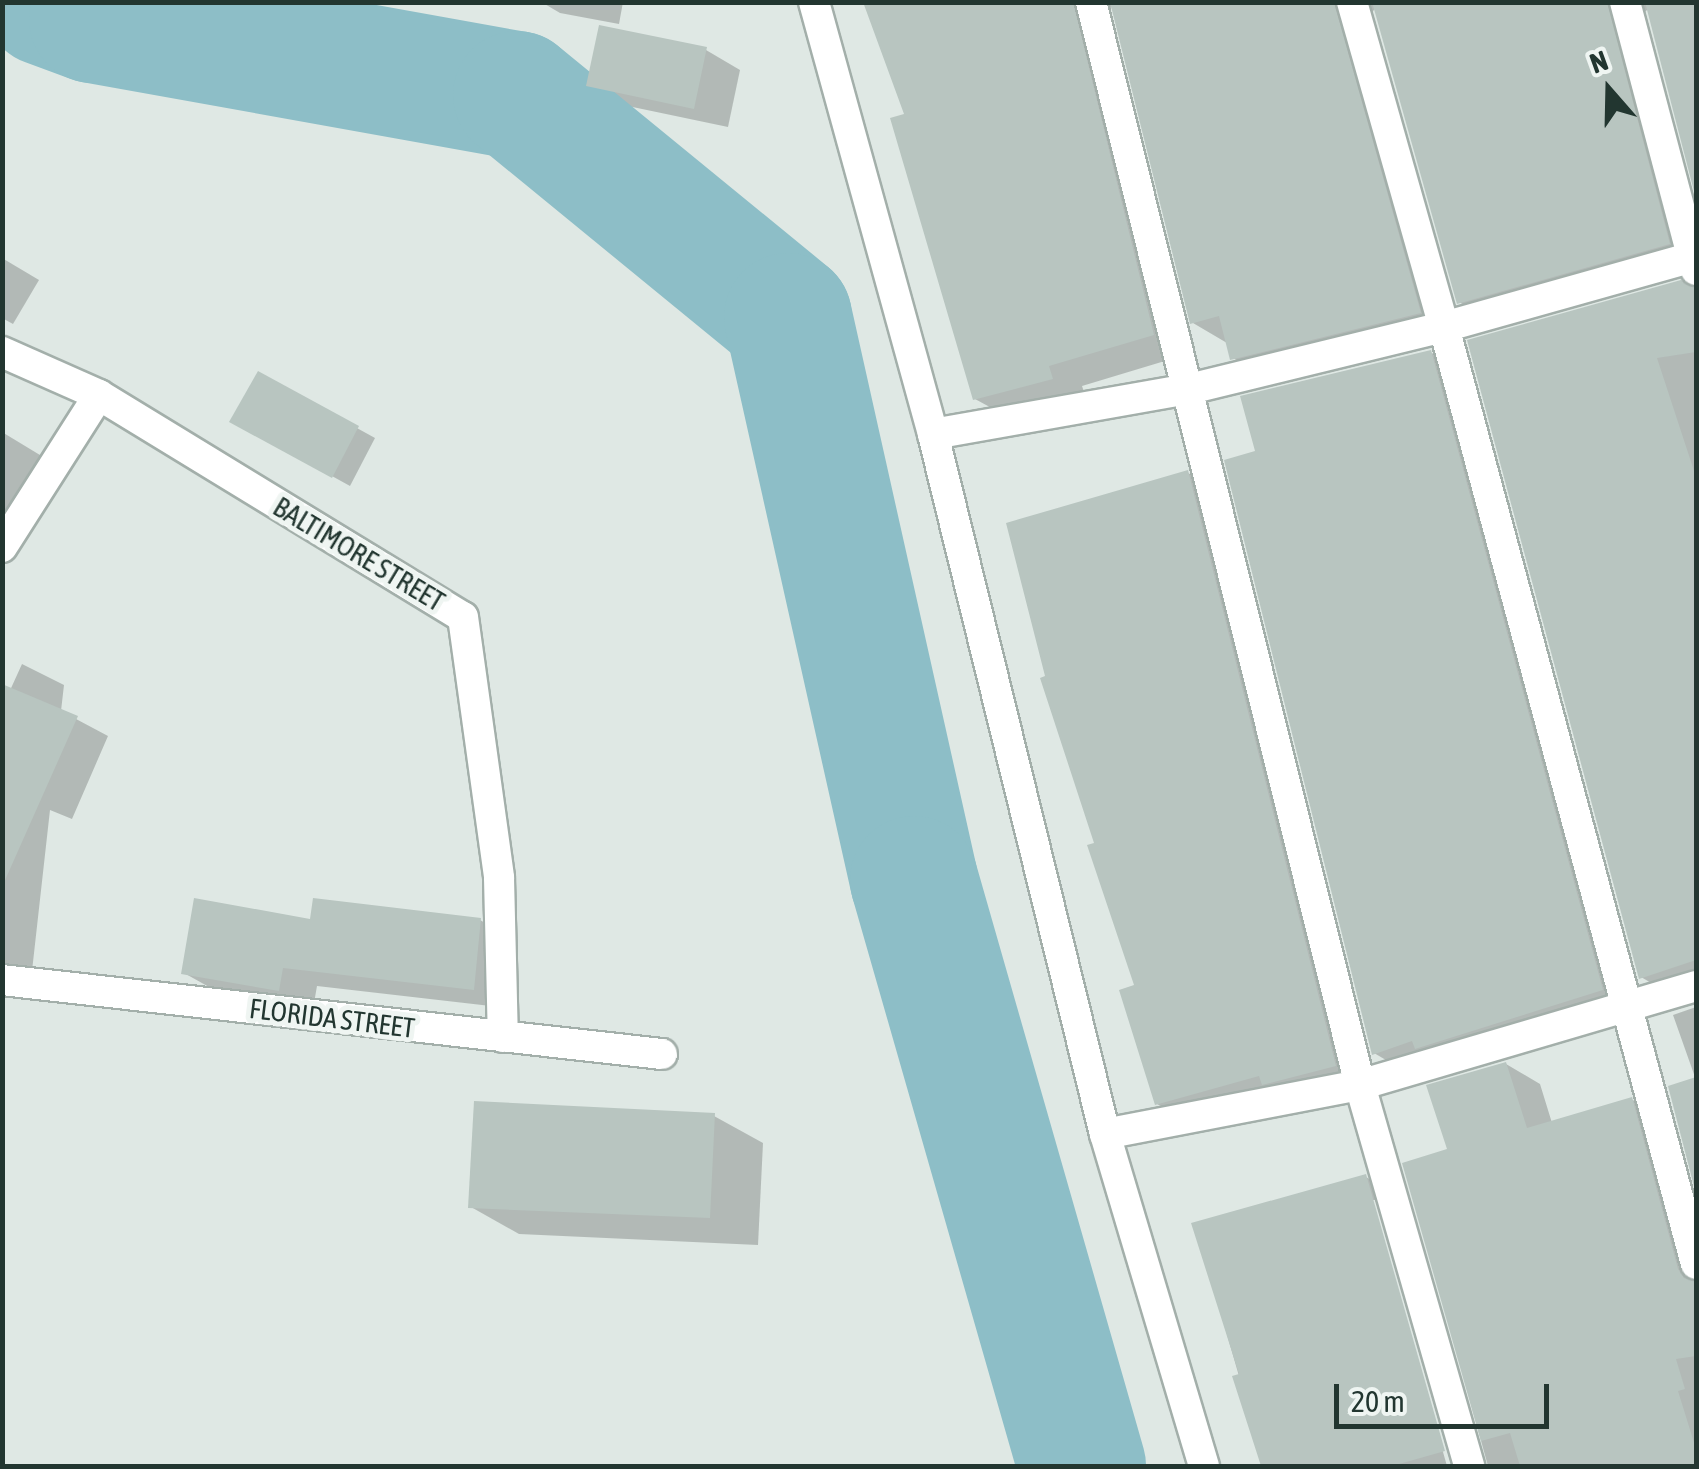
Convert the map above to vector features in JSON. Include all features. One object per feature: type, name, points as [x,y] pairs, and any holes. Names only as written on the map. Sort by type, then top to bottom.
[{"type":"street","points":[[814,2],[933,434],[1105,1134],[1204,1466]]},
{"type":"street","points":[[1091,2],[1360,1086],[1469,1466]]},
{"type":"street","points":[[1352,2],[1444,327],[1696,1264]]},
{"type":"street","points":[[933,434],[1189,388],[1695,261],[1625,2]]},
{"type":"street","points":[[2,352],[99,395],[2,546]]},
{"type":"street","name":"BALTIMORE STREET","points":[[99,395],[464,617],[500,878],[503,1037]]},
{"type":"street","name":"FLORIDA STREET","points":[[2,980],[662,1054]]},
{"type":"street","points":[[1105,1134],[1360,1086],[1696,986]]},
{"type":"building","points":[[863,2],[1073,2],[1154,335],[1049,366],[1053,379],[973,400],[890,118],[904,114]]},
{"type":"building","points":[[1110,2],[1334,2],[1421,313],[1230,360],[1219,316],[1190,324]]},
{"type":"building","points":[[1372,2],[1607,2],[1670,244],[1457,304]]},
{"type":"building","points":[[1645,2],[1696,2],[1696,199]]},
{"type":"building","points":[[599,25],[707,47],[694,109],[586,86]]},
{"type":"building","points":[[1681,280],[1696,288],[1696,352],[1657,358],[1696,477],[1696,960],[1639,979],[1467,340]]},
{"type":"building","points":[[1431,350],[1603,990],[1415,1049],[1412,1041],[1372,1055],[1224,460],[1255,451],[1240,396]]},
{"type":"building","points":[[258,371],[359,426],[332,478],[229,422]]},
{"type":"building","points":[[1188,470],[1336,1066],[1262,1085],[1259,1076],[1155,1105],[1119,990],[1134,985],[1087,845],[1094,843],[1040,678],[1045,676],[1006,523]]},
{"type":"building","points":[[2,684],[78,716],[2,887]]},
{"type":"building","points":[[194,898],[310,919],[313,898],[481,918],[474,990],[283,968],[279,991],[181,974]]},
{"type":"building","points":[[1506,1062],[1527,1128],[1632,1097],[1678,1269],[1684,1278],[1696,1282],[1696,1356],[1676,1359],[1685,1389],[1678,1391],[1696,1449],[1696,1466],[1520,1466],[1510,1433],[1481,1441],[1402,1163],[1447,1149],[1426,1085]]},
{"type":"building","points":[[1696,1077],[1696,1194],[1668,1086]]},
{"type":"building","points":[[474,1101],[715,1113],[710,1218],[468,1208]]},
{"type":"building","points":[[1366,1174],[1445,1451],[1392,1466],[1261,1466],[1232,1376],[1239,1374],[1191,1223]]},
{"type":"waterway","points":[[47,2],[93,19],[517,95],[788,317],[914,880],[1082,1466]]}]
